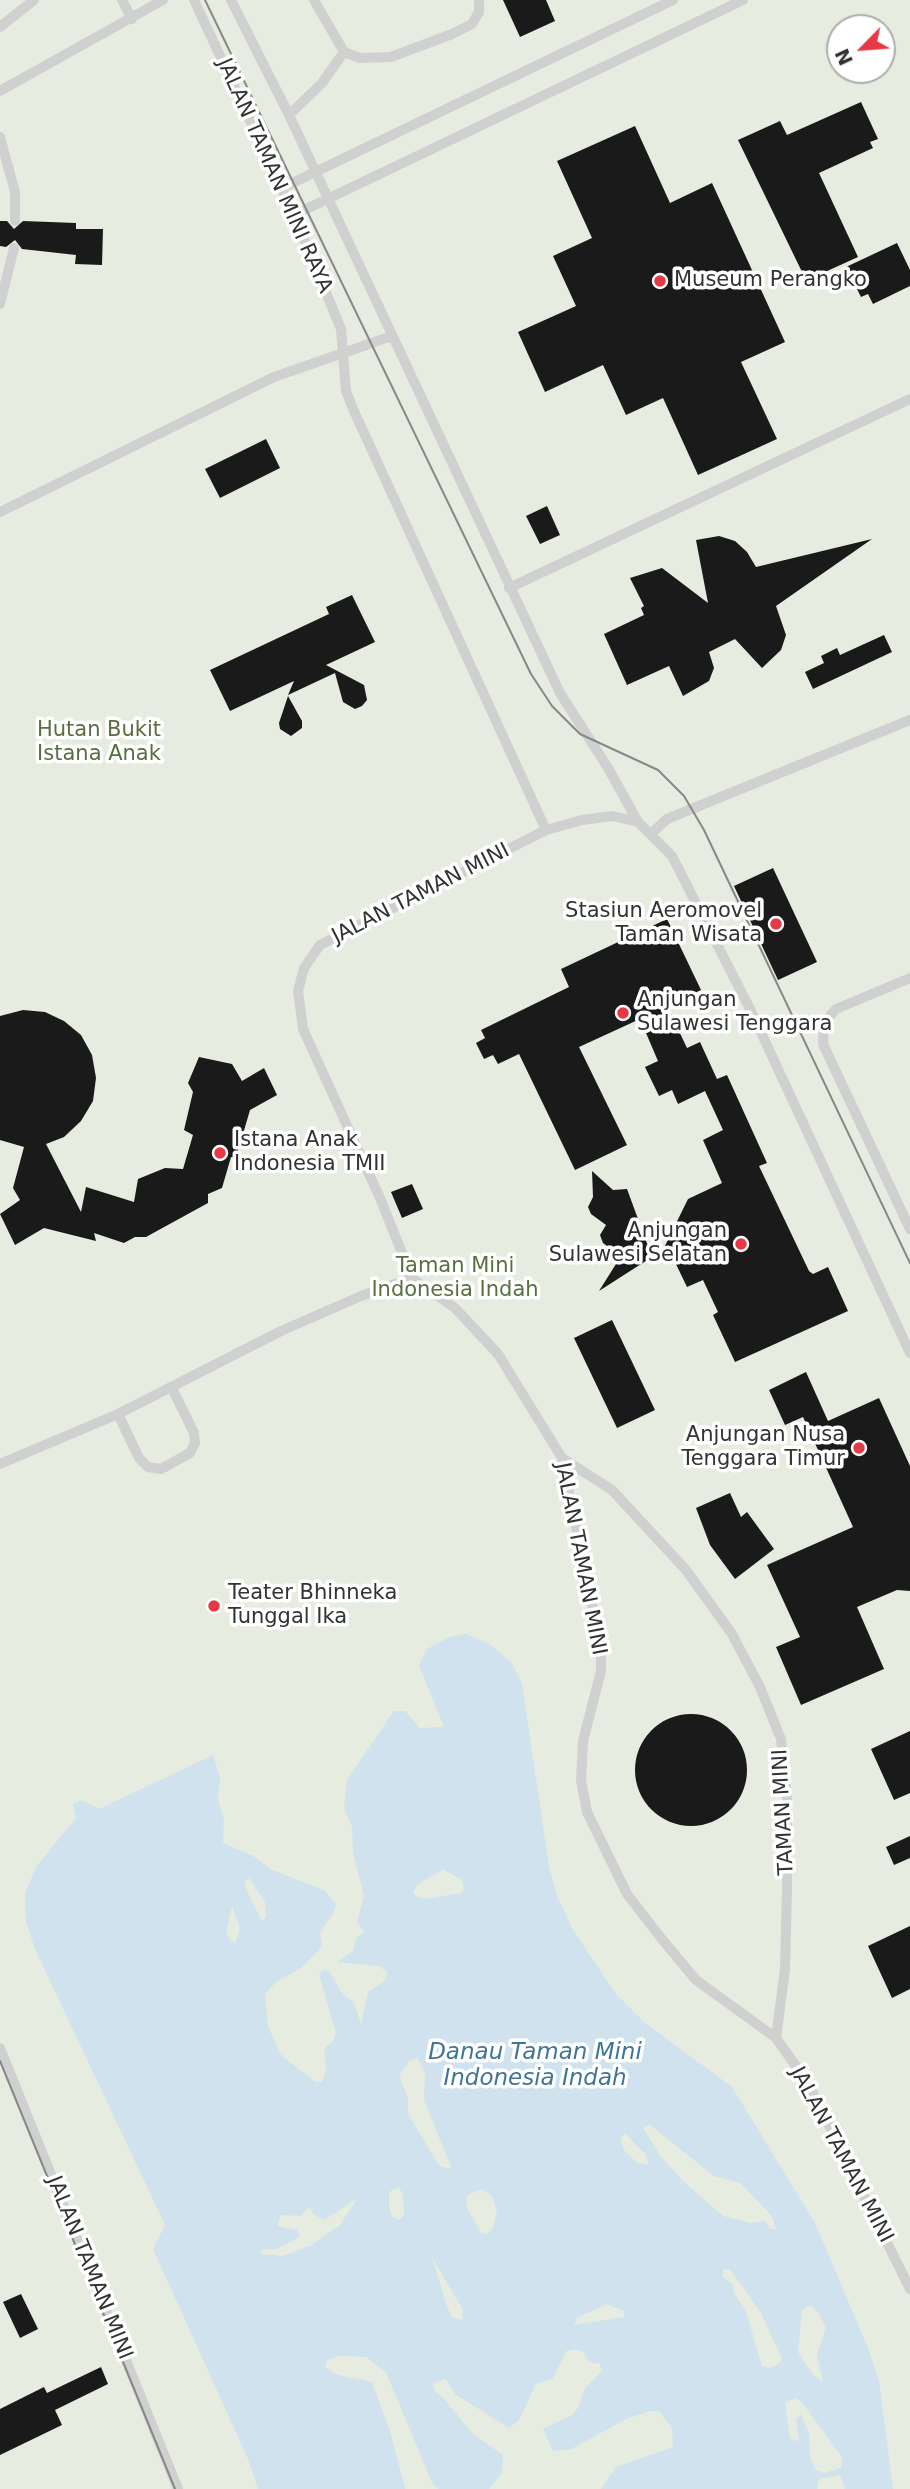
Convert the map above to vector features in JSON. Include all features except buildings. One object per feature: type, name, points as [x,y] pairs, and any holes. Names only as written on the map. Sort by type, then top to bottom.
[{"type":"lane","points":[[0,27],[34,0]]},
{"type":"lane","points":[[121,0],[132,19]]},
{"type":"lane","points":[[0,91],[163,0]]},
{"type":"lane","name":"JALAN TAMAN MINI RAYA","points":[[194,0],[294,215],[341,330],[344,355]]},
{"type":"lane","name":"JALAN TAMAN MINI RAYA","points":[[231,0],[289,115],[392,336]]},
{"type":"lane","points":[[314,0],[344,52],[360,58],[391,57],[428,46],[471,24],[479,12],[479,0]]},
{"type":"lane","points":[[282,188],[673,0]]},
{"type":"lane","points":[[294,215],[743,0]]},
{"type":"lane","points":[[289,115],[322,83],[344,52]]},
{"type":"lane","points":[[0,137],[15,192],[15,221]]},
{"type":"lane","points":[[0,304],[14,248]]},
{"type":"lane","points":[[0,512],[274,377],[344,355],[392,336],[560,693],[608,768],[638,822],[652,833],[672,856],[751,1011],[910,1353]]},
{"type":"lane","points":[[344,355],[346,391],[353,409],[546,830]]},
{"type":"lane","points":[[509,588],[910,400]]},
{"type":"lane","points":[[652,833],[667,819],[910,720]]},
{"type":"lane","name":"JALAN TAMAN MINI","points":[[638,822],[613,816],[582,820],[546,830],[320,945],[304,968],[298,991],[303,1029],[380,1198],[412,1278],[455,1308],[498,1354],[562,1458],[601,1649],[601,1671],[583,1741],[581,1780],[587,1812],[627,1894],[696,1980],[776,2038],[808,2083],[910,2290]]},
{"type":"lane","points":[[910,978],[836,1009],[824,1023],[823,1044],[910,1229]]},
{"type":"lane","points":[[0,1464],[118,1414],[281,1331],[360,1296],[412,1278]]},
{"type":"lane","points":[[118,1414],[139,1458],[148,1467],[161,1469],[190,1453],[195,1444],[194,1433],[172,1388]]},
{"type":"lane","name":"TAMAN MINI","points":[[562,1458],[612,1490],[686,1570],[732,1634],[760,1687],[781,1739],[787,1797],[787,1902],[785,1969],[776,2038]]},
{"type":"lane","name":"JALAN TAMAN MINI","points":[[0,2048],[178,2489]]},
{"type":"green space","name":"Taman Mini Indonesia Indah","points":[[0,0],[910,0],[910,2489],[0,2489]]},
{"type":"water","name":"Danau Taman Mini Indonesia Indah","points":[[466,1634],[491,1645],[511,1662],[522,1683],[549,1867],[557,1896],[573,1930],[615,1993],[644,2022],[732,2087],[815,2223],[868,2348],[879,2381],[893,2489],[845,2489],[840,2475],[819,2479],[817,2489],[601,2489],[616,2467],[673,2447],[672,2428],[659,2411],[651,2411],[628,2418],[571,2449],[553,2451],[543,2429],[572,2415],[578,2408],[585,2388],[602,2371],[600,2364],[589,2362],[583,2352],[576,2349],[566,2351],[553,2378],[536,2384],[519,2420],[509,2428],[455,2394],[446,2379],[433,2383],[435,2392],[473,2434],[503,2455],[502,2473],[489,2489],[439,2489],[433,2485],[386,2372],[366,2357],[340,2356],[327,2360],[325,2367],[338,2375],[372,2382],[390,2431],[405,2489],[258,2489],[248,2459],[153,2249],[165,2225],[35,1949],[26,1921],[25,1894],[36,1867],[76,1818],[73,1804],[82,1800],[99,1809],[213,1755],[220,1777],[218,1799],[224,1820],[223,1843],[253,1856],[272,1870],[324,1890],[336,1904],[334,1912],[320,1933],[322,1944],[318,1951],[301,1968],[276,1982],[265,1994],[268,2026],[280,2054],[315,2082],[322,2082],[326,2069],[324,2049],[333,2041],[336,2033],[319,1974],[323,1970],[329,1971],[343,1995],[354,2002],[361,2025],[368,1992],[384,1981],[388,1973],[379,1966],[337,1962],[353,1951],[356,1939],[364,1931],[357,1922],[364,1896],[353,1852],[352,1827],[344,1808],[347,1780],[394,1711],[405,1711],[420,1728],[444,1727],[419,1665],[427,1649],[450,1637]],"holes":[[[443,1869],[462,1880],[464,1889],[461,1893],[425,1899],[415,1896],[413,1892],[417,1885]],[[249,1878],[265,1902],[266,1917],[262,1921],[246,1889],[245,1881]],[[232,1906],[240,1928],[235,1944],[226,1934]],[[417,2058],[425,2072],[424,2100],[452,2169],[442,2167],[437,2162],[408,2114],[408,2098],[399,2076],[410,2060]],[[649,2124],[714,2176],[740,2183],[772,2216],[776,2229],[770,2229],[765,2221],[751,2223],[723,2216],[683,2181],[661,2157],[643,2128]],[[625,2133],[646,2155],[649,2165],[637,2163],[624,2150],[620,2138]],[[399,2187],[403,2195],[404,2216],[399,2220],[392,2216],[389,2192]],[[481,2189],[492,2196],[497,2211],[493,2228],[487,2234],[481,2233],[466,2206],[468,2195]],[[358,2198],[339,2226],[310,2246],[283,2256],[260,2254],[262,2250],[276,2249],[300,2237],[297,2230],[277,2226],[281,2215],[301,2216],[310,2206],[313,2214],[324,2220]],[[432,2257],[463,2310],[462,2320],[452,2317],[447,2307]],[[723,2269],[730,2269],[761,2313],[782,2359],[779,2364],[770,2368],[762,2366],[746,2312],[734,2293],[732,2284],[723,2277]],[[607,2304],[624,2311],[624,2317],[574,2325],[577,2318]],[[810,2305],[817,2311],[826,2328],[817,2354],[823,2382],[814,2376],[798,2352],[802,2310]],[[795,2398],[801,2401],[842,2457],[841,2468],[824,2473],[816,2470],[810,2457],[809,2433],[801,2415],[796,2419],[799,2440],[794,2441],[790,2437],[785,2403]]]},
{"type":"tram line","points":[[205,0],[531,674],[552,706],[580,734],[658,770],[684,796],[704,830],[910,1263]]},
{"type":"tram line","points":[[0,2061],[175,2489]]},
{"type":"place","name":"Museum Perangko","points":[[660,281]]},
{"type":"place","name":"Stasiun Aeromovel Taman Wisata","points":[[776,924]]},
{"type":"place","name":"Anjungan Sulawesi Tenggara","points":[[623,1013]]},
{"type":"place","name":"Istana Anak Indonesia TMII","points":[[220,1153]]},
{"type":"place","name":"Anjungan Sulawesi Selatan","points":[[741,1244]]},
{"type":"place","name":"Anjungan Nusa Tenggara Timur","points":[[859,1448]]},
{"type":"place","name":"Teater Bhinneka Tunggal Ika","points":[[214,1606]]},
{"type":"park label","name":"Hutan Bukit Istana Anak","points":[[99,743]]}]
